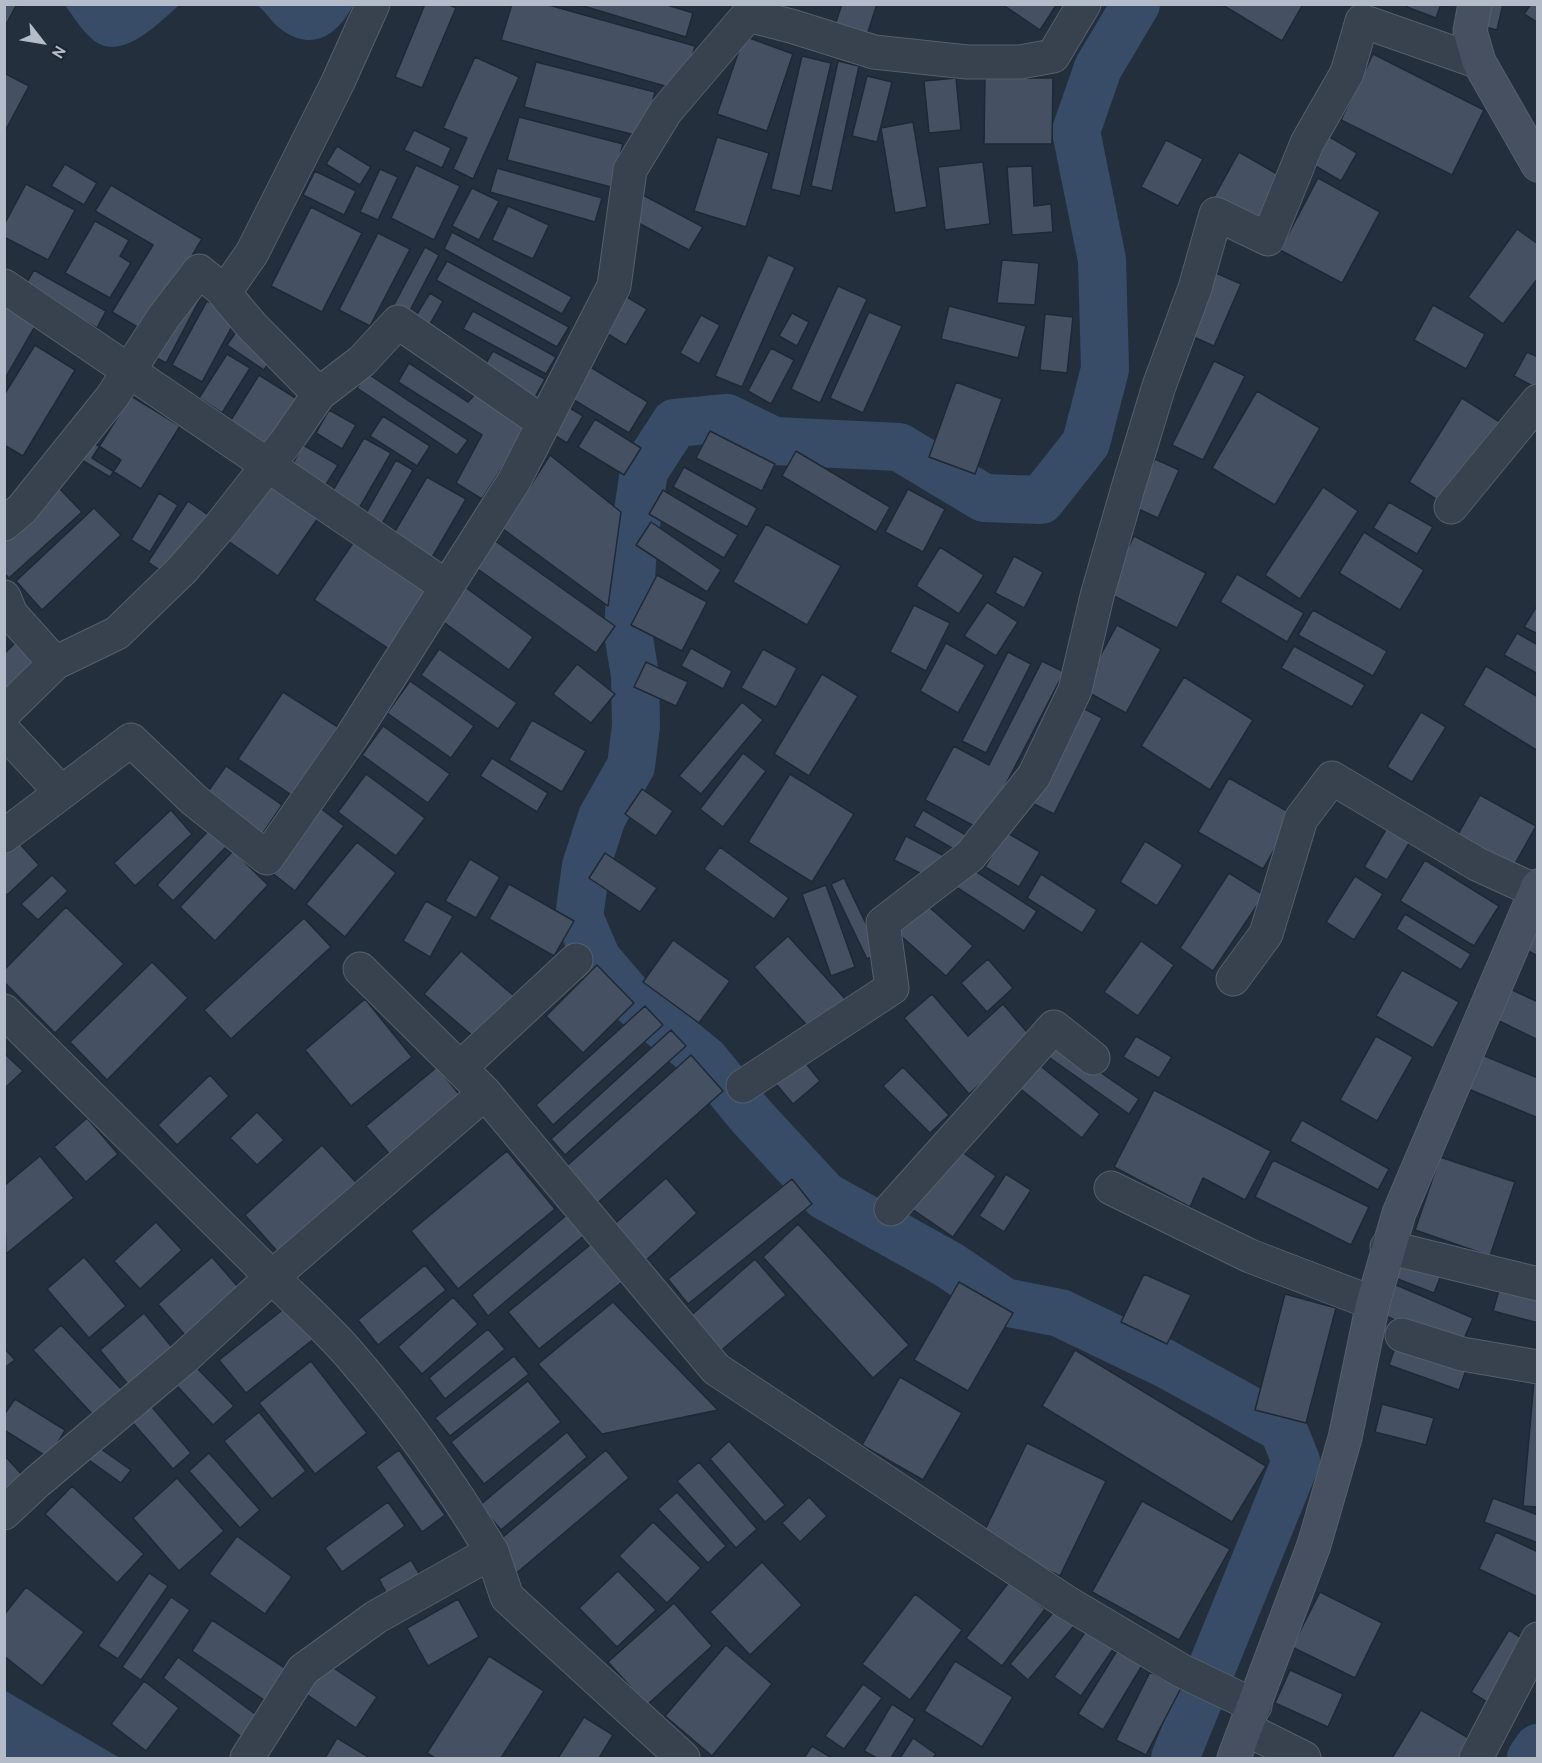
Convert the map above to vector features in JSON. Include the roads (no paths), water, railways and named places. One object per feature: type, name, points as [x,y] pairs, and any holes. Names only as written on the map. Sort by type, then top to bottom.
[{"type":"main road","points":[[1475,4],[1470,31],[1479,62],[1534,149]]},
{"type":"main road","points":[[1240,1727],[1314,1545],[1345,1438],[1373,1303],[1388,1247],[1408,1191],[1537,890]]},
{"type":"street","points":[[220,288],[231,282],[252,253],[338,82],[373,4]]},
{"type":"street","points":[[4,836],[131,740],[194,800],[267,858],[352,736],[514,481],[614,286],[630,170],[666,111],[748,15],[874,52],[967,62],[1020,62],[1053,56],[1084,4]]},
{"type":"street","points":[[743,1086],[892,988],[883,923],[970,856],[1034,776],[1075,690],[1097,596],[1125,499],[1159,386],[1195,288],[1216,214],[1268,239],[1307,142],[1347,73],[1362,21],[1479,62]]},
{"type":"street","points":[[4,524],[22,509],[112,397],[198,271],[220,288],[250,326],[283,355],[319,394]]},
{"type":"street","points":[[4,286],[447,587]]},
{"type":"street","points":[[4,713],[55,663],[117,633],[182,570],[268,465],[319,394],[362,361],[398,322],[544,423]]},
{"type":"street","points":[[1451,507],[1538,401]]},
{"type":"street","points":[[4,597],[11,614],[55,663]]},
{"type":"street","points":[[4,731],[61,792]]},
{"type":"street","points":[[1233,979],[1266,934],[1301,819],[1332,778],[1477,864],[1537,890]]},
{"type":"street","points":[[461,1067],[576,960]]},
{"type":"street","points":[[360,969],[485,1093],[716,1369],[1066,1602],[1182,1671],[1240,1727],[1304,1758]]},
{"type":"street","points":[[4,1011],[348,1353],[409,1427],[460,1499],[492,1552],[507,1597],[683,1758]]},
{"type":"street","points":[[891,1209],[1054,1027],[1094,1058]]},
{"type":"street","points":[[4,1513],[485,1093]]},
{"type":"street","points":[[1111,1188],[1250,1256],[1373,1303]]},
{"type":"street","points":[[1388,1247],[1538,1284]]},
{"type":"street","points":[[1402,1335],[1462,1354],[1538,1367]]},
{"type":"street","points":[[248,1758],[303,1670],[376,1617],[492,1552]]},
{"type":"street","points":[[1476,1758],[1538,1639]]},
{"type":"water","points":[[65,5],[179,5],[161,22],[138,38],[114,47],[102,45],[91,38],[80,27]]},
{"type":"water","points":[[257,5],[353,5],[346,17],[329,34],[310,40],[288,34]]},
{"type":"water","points":[[4,1690],[120,1758],[5,1758]]},
{"type":"waterway","points":[[1136,4],[1098,68],[1076,131],[1102,260],[1105,369],[1086,443],[1041,500],[984,498],[899,447],[774,441],[727,418],[675,423],[644,471],[633,545],[628,633],[635,675],[636,726],[631,766],[602,817],[586,866],[579,917],[597,959],[633,1001],[705,1060],[751,1116],[825,1196],[949,1265],[1004,1302],[1060,1313],[1164,1363],[1283,1429],[1296,1461],[1175,1758]]},
{"type":"waterway","points":[[1531,1758],[1538,1748]]}]
